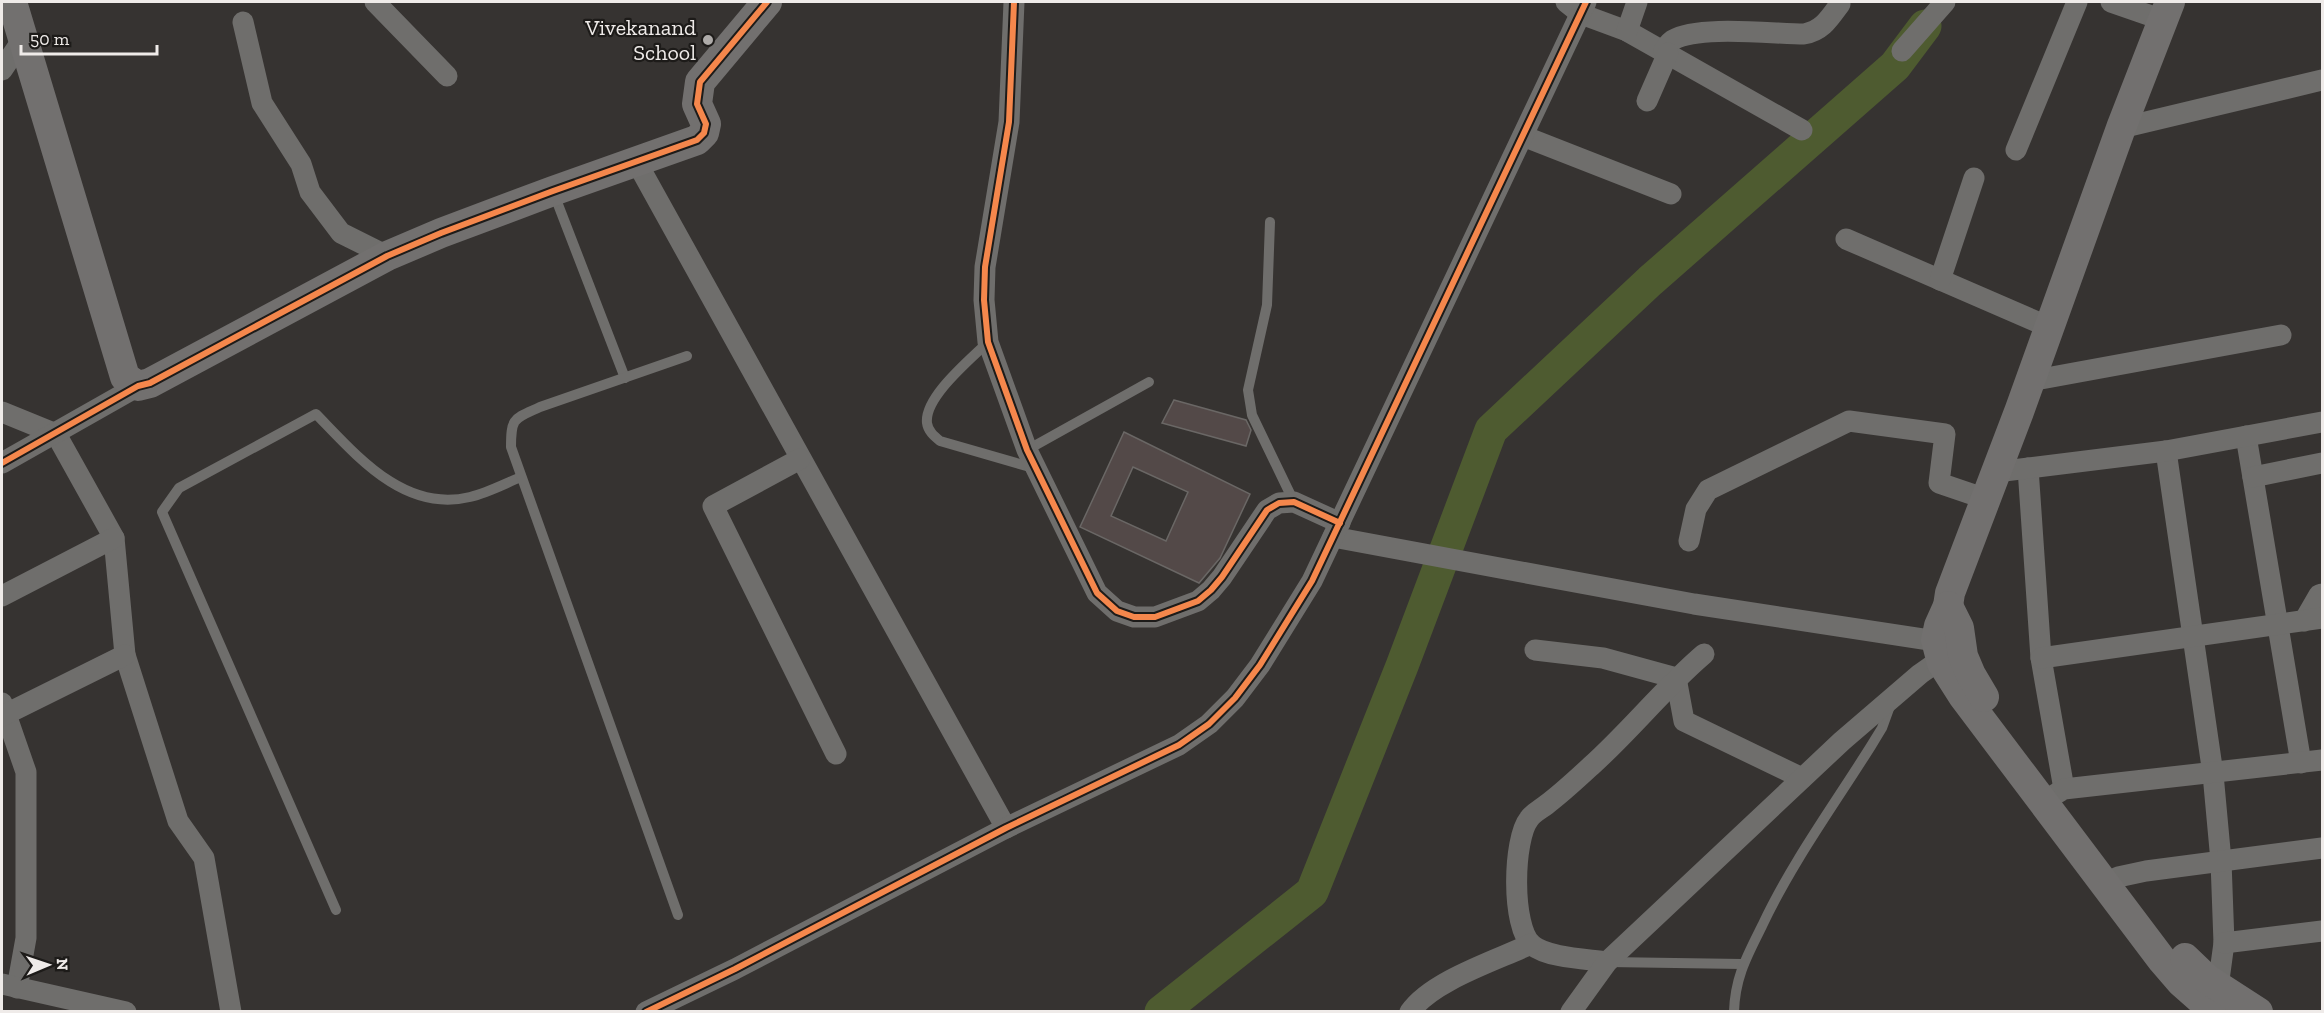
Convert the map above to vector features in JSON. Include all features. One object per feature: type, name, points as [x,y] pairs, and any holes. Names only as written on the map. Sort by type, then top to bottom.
[{"type":"main road","points":[[12,2],[125,376],[131,383],[138,386],[150,383],[387,256],[441,232],[697,140],[704,133],[706,124],[696,104],[700,82],[767,2]]},
{"type":"main road","points":[[2166,11],[1950,593],[1948,606],[1959,627],[1951,651],[1971,675],[1990,707],[2053,795],[2162,960],[2181,982],[2213,1002],[2258,1011]]},
{"type":"main road","points":[[2053,795],[2170,942],[2207,980],[2213,1002]]},
{"type":"street","points":[[375,2],[447,76]]},
{"type":"street","points":[[1014,2],[1009,122],[985,267],[984,300],[988,342],[1027,450],[1098,593],[1117,611],[1134,617],[1155,617],[1198,601],[1222,577],[1267,510],[1279,503],[1294,502],[1336,530],[1694,604],[1951,651]]},
{"type":"street","points":[[1627,31],[1637,2]]},
{"type":"street","points":[[1902,51],[1945,2]]},
{"type":"street","points":[[2016,150],[2077,2]]},
{"type":"street","points":[[2111,2],[2166,11]]},
{"type":"street","points":[[646,1011],[735,969],[1006,828],[1179,745],[1209,724],[1234,698],[1260,665],[1312,581],[1523,136],[1578,6],[1666,52],[1802,130]]},
{"type":"street","points":[[1647,100],[1672,41],[1697,34],[1733,32],[1804,34],[1815,32],[1843,6]]},
{"type":"street","points":[[243,22],[262,103],[301,164],[310,192],[341,233],[387,256]]},
{"type":"street","points":[[2,70],[23,39]]},
{"type":"street","points":[[2121,128],[2322,80]]},
{"type":"street","points":[[1523,136],[1671,194]]},
{"type":"street","points":[[636,161],[1006,828]]},
{"type":"street","points":[[1940,280],[1974,178]]},
{"type":"street","points":[[1846,239],[2049,327]]},
{"type":"street","points":[[2030,381],[2281,335]]},
{"type":"street","points":[[2,463],[138,386]]},
{"type":"street","points":[[2,412],[56,434],[114,538],[125,655],[178,821],[204,858],[231,1011]]},
{"type":"street","points":[[1689,542],[1696,509],[1708,490],[1849,421],[1945,434],[1939,483],[1986,499]]},
{"type":"street","points":[[1996,472],[2166,451],[2322,422]]},
{"type":"street","points":[[2246,436],[2301,763]]},
{"type":"street","points":[[2166,451],[2213,774],[2221,861],[2224,943],[2213,1002]]},
{"type":"street","points":[[800,459],[713,506],[836,754]]},
{"type":"street","points":[[2253,477],[2322,464]]},
{"type":"street","points":[[2028,468],[2053,795],[2322,760]]},
{"type":"street","points":[[2,596],[114,538]]},
{"type":"street","points":[[2041,658],[2313,619],[2319,595],[2322,594]]},
{"type":"street","points":[[1535,650],[1603,658],[1676,678]]},
{"type":"street","points":[[1571,1011],[1607,962],[1802,778],[1893,697],[1951,651]]},
{"type":"street","points":[[1607,962],[1546,952],[1531,944],[1524,931],[1519,909],[1517,850],[1521,831],[1530,817],[1593,765],[1676,678],[1704,654]]},
{"type":"street","points":[[125,655],[3,711],[26,772],[26,938],[9,986],[126,1011]]},
{"type":"street","points":[[1676,678],[1684,721],[1802,778]]},
{"type":"street","points":[[2118,877],[2146,871],[2322,848]]},
{"type":"street","points":[[2224,943],[2322,931]]},
{"type":"street","points":[[1410,1011],[1416,1002],[1444,984],[1531,944]]},
{"type":"lane","points":[[553,191],[625,378]]},
{"type":"lane","points":[[1270,222],[1267,305],[1248,390],[1249,404],[1252,415],[1294,502]]},
{"type":"lane","points":[[988,342],[939,393],[928,412],[927,423],[931,434],[940,441],[1037,469]]},
{"type":"lane","points":[[678,915],[521,477],[511,447],[511,427],[517,418],[540,407],[687,356]]},
{"type":"lane","points":[[1027,450],[1149,382]]},
{"type":"lane","points":[[336,910],[162,512],[179,488],[316,414],[377,474],[403,490],[427,498],[469,498],[521,477]]},
{"type":"lane","points":[[1734,1011],[1742,964],[1772,902],[1877,737],[1893,697]]},
{"type":"lane","points":[[1607,962],[1742,964]]},
{"type":"building","points":[[1174,400],[1246,420],[1251,430],[1246,446],[1162,423]]},
{"type":"building","points":[[1124,432],[1250,494],[1220,558],[1199,583],[1080,527]],"holes":[[[1133,467],[1188,492],[1166,541],[1111,516]]]},
{"type":"waterway","points":[[1161,1012],[1312,892],[1402,666],[1491,430],[1650,281],[1895,66],[1925,26]]},
{"type":"cycle path","points":[[2,463],[138,386],[150,383],[387,256],[553,191],[697,140],[704,133],[706,124],[697,104],[700,82],[767,2]]},
{"type":"cycle path","points":[[1014,2],[1009,122],[985,267],[984,300],[988,342],[1027,450],[1097,593],[1117,611],[1134,617],[1155,617],[1198,601],[1211,590],[1267,510],[1279,503],[1294,502],[1340,523]]},
{"type":"cycle path","points":[[646,1012],[735,969],[1006,828],[1179,745],[1209,724],[1235,698],[1260,665],[1312,581],[1586,2]]},
{"type":"place","name":"Vivekanand School","points":[[708,40]]}]
